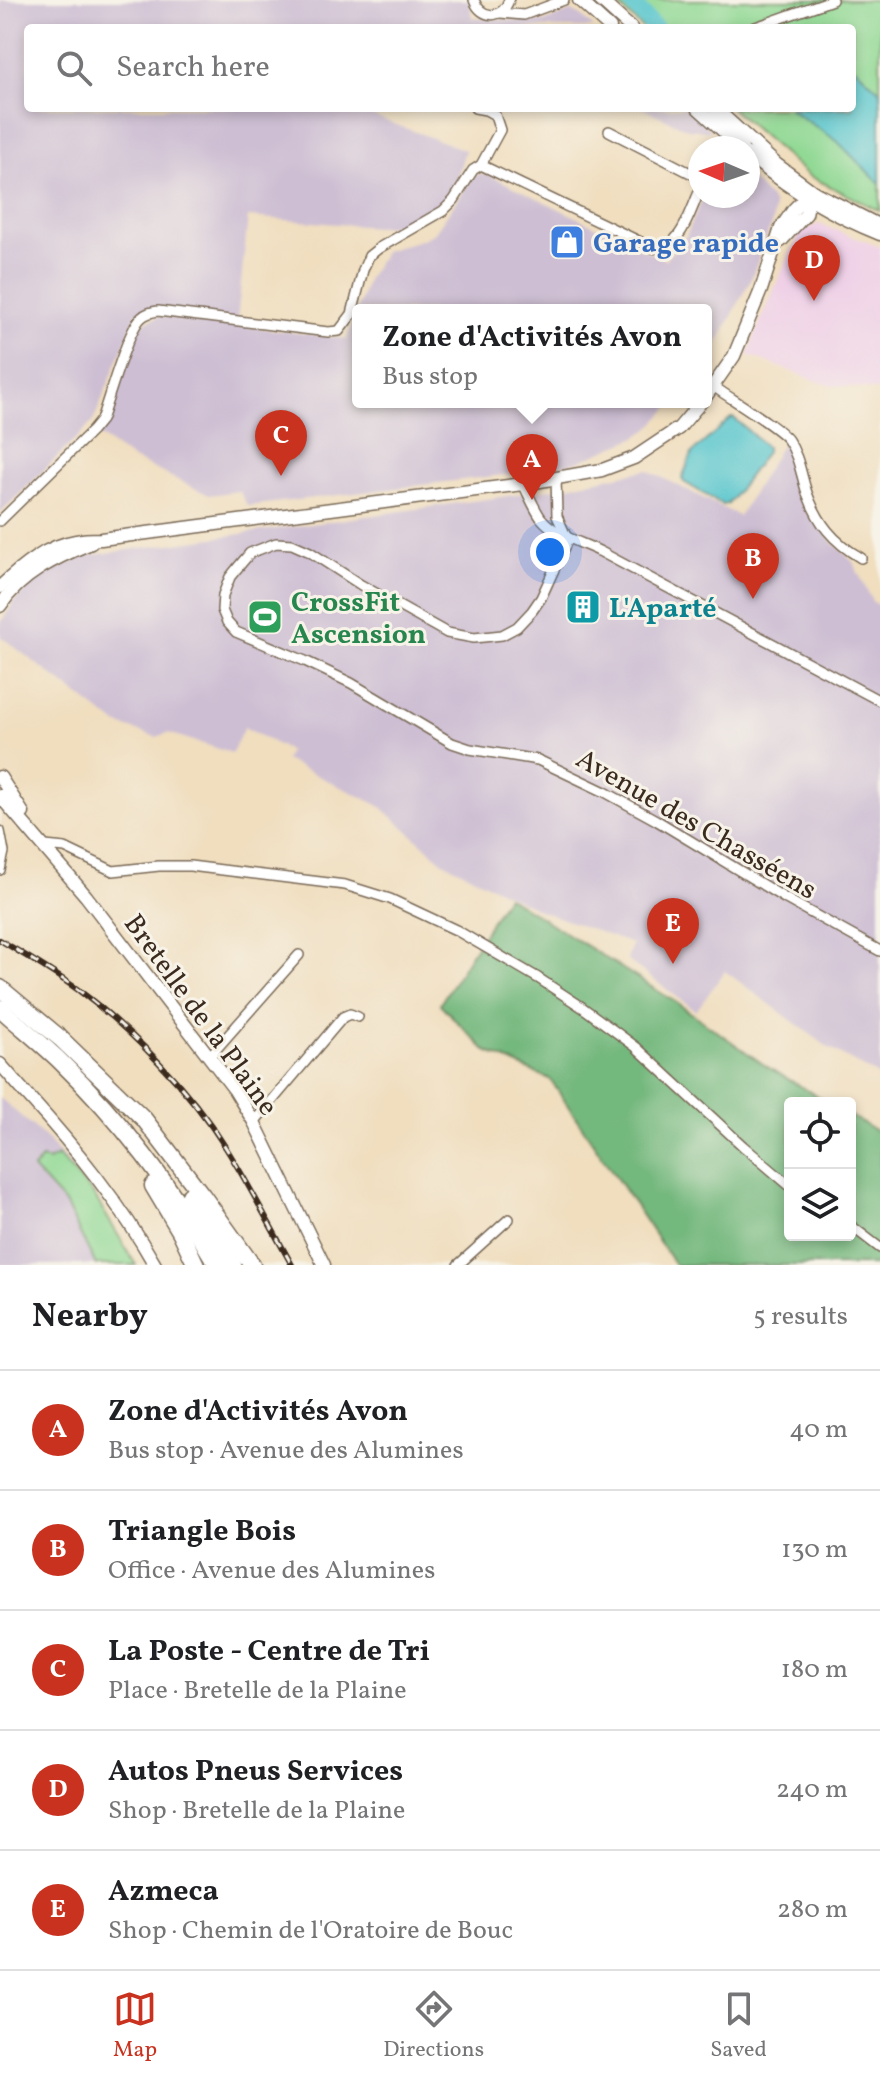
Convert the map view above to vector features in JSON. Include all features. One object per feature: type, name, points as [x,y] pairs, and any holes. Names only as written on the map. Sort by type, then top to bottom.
[{"type":"highway","points":[[0,988],[61,1039],[144,1119],[252,1265]]},
{"type":"highway","points":[[0,1008],[61,1062],[132,1141],[217,1265]]},
{"type":"highway","points":[[98,1074],[181,1180],[233,1265]]},
{"type":"highway","points":[[94,1098],[157,1192],[196,1265]]},
{"type":"main road","points":[[579,0],[606,24]]},
{"type":"main road","points":[[600,0],[627,24]]},
{"type":"main road","points":[[704,112],[776,164],[812,196],[880,226]]},
{"type":"main road","points":[[718,112],[734,136]]},
{"type":"main road","points":[[760,162],[848,222],[880,234]]},
{"type":"main road","points":[[712,387],[734,356],[757,302],[781,228],[794,209],[812,196]]},
{"type":"main road","points":[[0,587],[35,558],[76,540],[523,484],[602,470],[634,458],[679,428],[696,408]]},
{"type":"main road","points":[[0,606],[19,584],[42,566],[101,539]]},
{"type":"main road","name":"Bretelle de la Plaine","points":[[0,777],[45,846]]},
{"type":"main road","name":"Bretelle de la Plaine","points":[[0,796],[86,896],[234,1089],[254,1122],[324,1265]]},
{"type":"main road","points":[[0,1064],[98,1178],[155,1265]]},
{"type":"main road","points":[[0,1075],[28,1097]]},
{"type":"street","points":[[474,0],[483,13],[494,15],[524,15],[564,0]]},
{"type":"street","points":[[500,13],[509,0]]},
{"type":"street","points":[[764,24],[832,0]]},
{"type":"street","points":[[354,304],[369,256],[443,211],[473,170],[481,165],[500,130],[495,115],[490,112]]},
{"type":"street","points":[[609,131],[688,172]]},
{"type":"street","points":[[727,136],[730,131]]},
{"type":"street","points":[[481,165],[653,248],[663,249],[674,242],[691,208]]},
{"type":"street","points":[[0,521],[101,420],[132,332],[142,317],[158,311],[328,332],[339,331],[352,314]]},
{"type":"street","points":[[712,393],[787,437],[797,456],[807,495],[831,537],[861,558]]},
{"type":"street","points":[[556,478],[557,516],[568,539]]},
{"type":"street","points":[[523,484],[542,519],[568,539],[601,552],[880,701]]},
{"type":"street","name":"Avenue des Chasséens","points":[[568,539],[541,598],[517,627],[502,635],[474,638],[447,633],[292,544],[276,543],[250,553],[230,577],[223,595],[222,610],[236,632],[351,683],[452,743],[481,752],[538,760],[605,792],[880,951]]},
{"type":"street","points":[[0,831],[4,852],[0,870]]},
{"type":"street","points":[[45,846],[65,848],[113,871],[190,866],[345,885],[416,910],[498,954],[593,1015],[636,1047],[784,1181]]},
{"type":"street","points":[[210,1056],[299,955]]},
{"type":"street","points":[[254,1122],[343,1017],[350,1014],[358,1017]]},
{"type":"street","points":[[458,1265],[509,1219]]},
{"type":"street","points":[[856,1230],[880,1248]]},
{"type":"shaded area","points":[[0,0],[469,0],[472,18],[546,22],[571,11],[590,24],[24,24],[24,112],[367,112],[465,150],[451,198],[429,217],[375,227],[248,217],[237,321],[137,312],[93,422],[0,513]]},
{"type":"shaded area","points":[[651,112],[691,112],[711,130],[688,129]]},
{"type":"shaded area","points":[[479,174],[487,174],[665,260],[686,236],[699,208],[760,208],[760,189],[774,205],[773,219],[752,277],[712,351],[712,304],[359,304],[368,278],[385,251],[434,233]]},
{"type":"shaded area","points":[[819,224],[880,247],[880,391],[825,384],[748,355],[790,252],[802,231]]},
{"type":"shaded area","points":[[161,316],[347,339],[352,324],[352,408],[668,408],[637,437],[581,460],[544,470],[248,506],[239,491],[209,495],[131,458],[95,433],[104,421],[135,333],[145,322]]},
{"type":"shaded area","points":[[785,439],[827,536],[853,562],[872,601],[880,607],[880,1077],[829,1048],[725,971],[696,1011],[627,960],[632,944],[541,911],[443,862],[380,806],[285,760],[289,751],[244,727],[232,753],[168,733],[156,737],[116,724],[0,636],[0,624],[16,599],[44,574],[86,556],[508,496],[647,470],[739,516]]},
{"type":"shaded area","points":[[0,1098],[46,1138],[94,1194],[136,1265],[0,1265]]},
{"type":"green space","points":[[613,0],[880,0],[880,211],[809,176],[736,112],[856,112],[856,24],[638,24]]},
{"type":"green space","points":[[507,896],[677,1003],[766,1066],[819,1097],[784,1097],[784,1241],[856,1241],[856,1119],[880,1133],[880,1265],[675,1265],[550,1079],[486,1051],[440,1004]]},
{"type":"green space","points":[[58,1156],[94,1195],[136,1265],[96,1265],[66,1205],[33,1169],[42,1159],[48,1161]]},
{"type":"water","points":[[856,69],[880,91],[880,184],[837,141],[794,112],[856,112]]},
{"type":"water","points":[[731,418],[766,447],[766,452],[729,503],[723,505],[682,479],[692,453]]},
{"type":"waterway","points":[[629,0],[651,24]]},
{"type":"railway","points":[[0,940],[98,1005],[178,1083],[226,1148],[292,1265]]},
{"type":"place","name":"Garage rapide","points":[[567,242]]},
{"type":"place","name":"Autos Pneus Services","points":[[814,301]]},
{"type":"place","name":"La Poste - Centre de Tri","points":[[281,476]]},
{"type":"place","name":"Zone d'Activités Avon","points":[[532,500]]},
{"type":"place","name":"Triangle Bois","points":[[753,599]]},
{"type":"place","name":"L'Aparté","points":[[583,607]]},
{"type":"place","name":"CrossFit Ascension","points":[[265,617]]},
{"type":"place","name":"Azmeca","points":[[673,964]]}]
